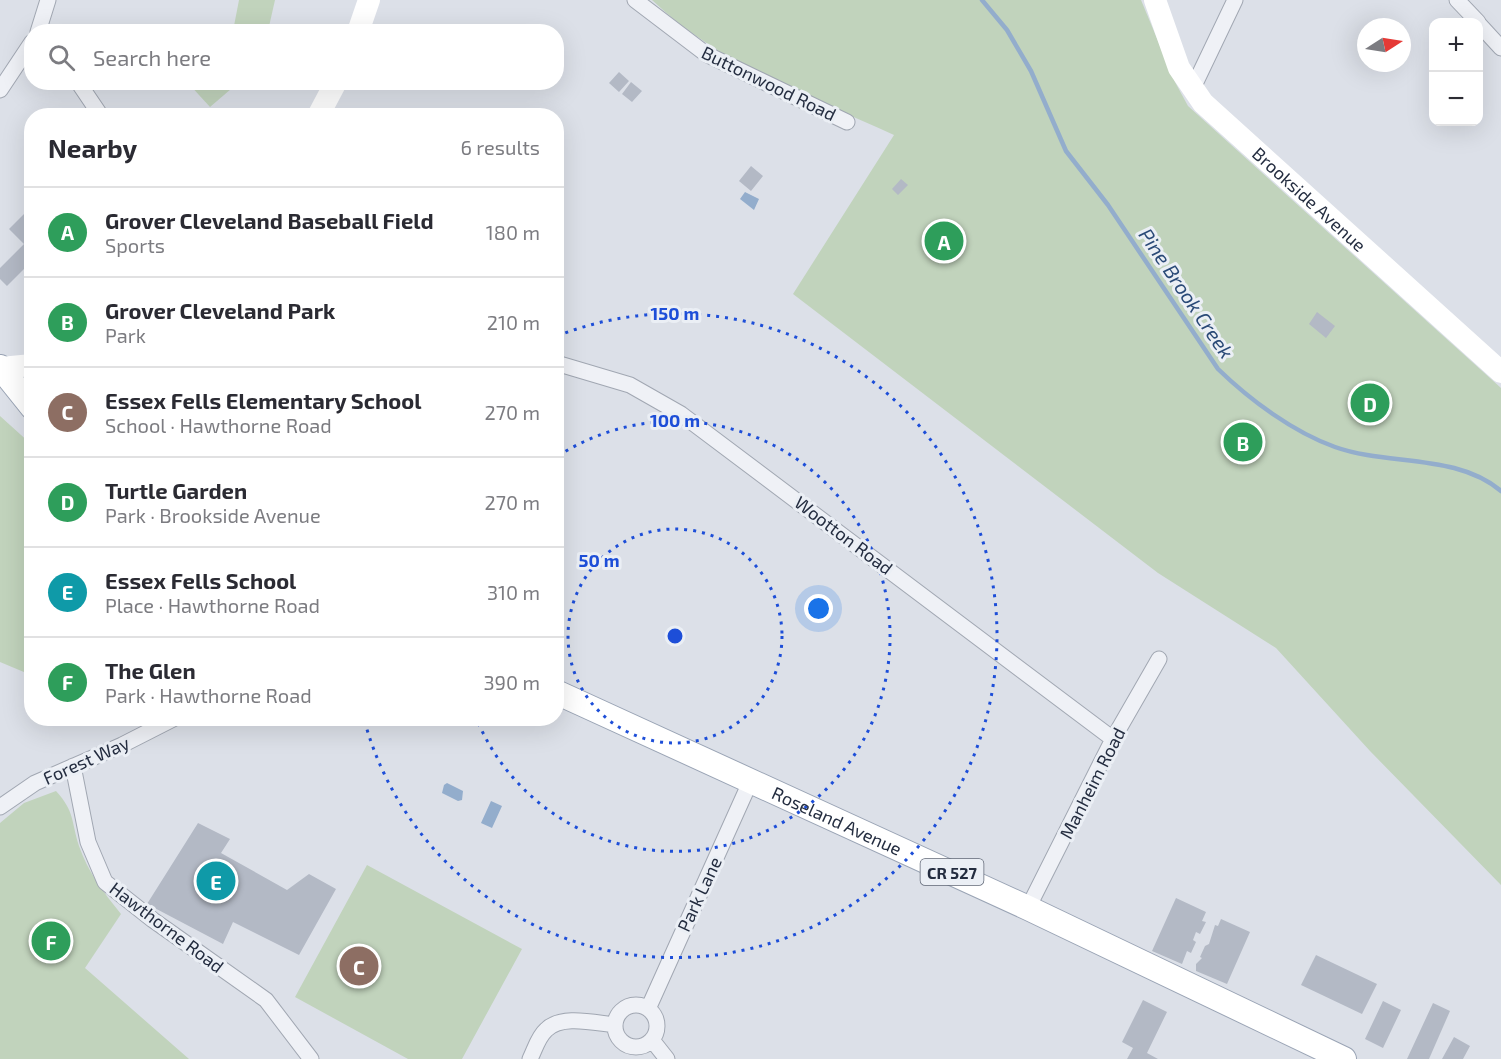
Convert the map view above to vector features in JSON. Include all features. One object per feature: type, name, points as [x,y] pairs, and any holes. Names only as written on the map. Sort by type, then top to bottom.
[{"type":"main road","points":[[0,368],[24,397]]},
{"type":"main road","name":"Roseland Avenue","points":[[564,696],[1028,908],[1344,1059]]},
{"type":"street","points":[[43,24],[48,0]]},
{"type":"street","points":[[361,24],[369,0]]},
{"type":"street","name":"Buttonwood Road","points":[[635,0],[706,54],[740,73],[847,122]]},
{"type":"street","name":"Brookside Avenue","points":[[1155,0],[1179,68],[1192,90],[1211,110],[1501,372]]},
{"type":"street","points":[[1192,90],[1235,0]]},
{"type":"street","points":[[1465,3],[1475,18]]},
{"type":"street","points":[[1483,28],[1501,48]]},
{"type":"street","points":[[0,90],[24,54]]},
{"type":"street","points":[[83,90],[95,108]]},
{"type":"street","points":[[322,108],[332,90]]},
{"type":"street","name":"Wootton Road","points":[[564,365],[630,385],[681,414],[1113,739]]},
{"type":"street","points":[[0,368],[24,366]]},
{"type":"street","name":"Manheim Road","points":[[1028,908],[1113,739],[1159,659]]},
{"type":"street","name":"Forest Way","points":[[0,807],[35,783],[159,726]]},
{"type":"street","name":"Hawthorne Road","points":[[73,766],[88,842],[105,882],[153,920],[266,1000],[311,1059]]},
{"type":"street","name":"Park Lane","points":[[648,1009],[751,780]]},
{"type":"street","points":[[631,1006],[648,1009],[657,1024],[652,1040],[636,1048],[628,1046],[616,1033],[617,1016],[631,1006]]},
{"type":"street","points":[[530,1059],[540,1037],[552,1024],[570,1021],[615,1025]]},
{"type":"street","points":[[652,1040],[667,1059]]},
{"type":"green space","points":[[239,0],[275,0],[270,24],[234,24]]},
{"type":"green space","points":[[652,0],[1141,0],[1175,82],[1188,106],[1501,388],[1501,885],[1370,751],[1276,648],[1158,573],[793,294],[894,135],[798,93],[736,61],[678,23]]},
{"type":"green space","points":[[194,90],[230,90],[210,107]]},
{"type":"green space","points":[[0,416],[24,438],[24,672],[0,662]]},
{"type":"green space","points":[[56,791],[70,811],[79,846],[87,865],[121,914],[85,968],[189,1059],[0,1059],[0,823],[24,803]]},
{"type":"green space","points":[[367,865],[522,949],[462,1059],[408,1059],[295,997]]},
{"type":"water","points":[[745,192],[759,199],[754,210],[740,199]]},
{"type":"water","points":[[447,783],[463,791],[462,800],[458,801],[442,793]]},
{"type":"water","points":[[491,801],[502,806],[492,828],[481,823]]},
{"type":"building","points":[[619,72],[629,81],[619,92],[609,83]]},
{"type":"building","points":[[631,82],[642,91],[632,102],[622,94]]},
{"type":"building","points":[[751,166],[763,176],[751,191],[739,181]]},
{"type":"building","points":[[901,179],[908,185],[898,195],[892,189]]},
{"type":"building","points":[[24,214],[24,244],[9,229]]},
{"type":"building","points":[[24,244],[24,269],[7,286],[0,279],[0,268]]},
{"type":"building","points":[[1317,312],[1335,326],[1326,338],[1309,324]]},
{"type":"building","points":[[198,823],[230,839],[221,853],[287,890],[309,874],[336,889],[299,955],[233,922],[223,944],[147,904]]},
{"type":"building","points":[[1176,898],[1206,912],[1202,921],[1206,922],[1200,934],[1196,932],[1193,940],[1196,942],[1191,953],[1187,951],[1182,964],[1152,951]]},
{"type":"building","points":[[1221,919],[1250,932],[1227,984],[1196,971],[1196,964],[1202,958],[1200,957],[1205,946],[1209,944],[1215,925],[1218,926]]},
{"type":"building","points":[[1316,955],[1377,984],[1362,1014],[1301,985]]},
{"type":"building","points":[[1143,1000],[1167,1012],[1147,1053],[1158,1059],[1127,1059],[1133,1048],[1122,1042]]},
{"type":"building","points":[[1383,1001],[1401,1010],[1383,1048],[1365,1039]]},
{"type":"building","points":[[1433,1003],[1450,1011],[1429,1059],[1407,1059]]},
{"type":"building","points":[[1454,1037],[1470,1046],[1463,1059],[1442,1059]]},
{"type":"waterway","name":"Pine Brook Creek","points":[[982,0],[1007,30],[1031,71],[1066,151],[1108,205],[1218,369],[1273,414],[1319,441],[1356,453],[1443,465],[1483,479],[1501,491]]},
{"type":"place","name":"Grover Cleveland Baseball Field","points":[[944,241]]},
{"type":"place","name":"Turtle Garden","points":[[1370,403]]},
{"type":"place","name":"Grover Cleveland Park","points":[[1243,442]]},
{"type":"place","name":"Essex Fells School","points":[[216,881]]},
{"type":"place","name":"The Glen","points":[[51,941]]},
{"type":"place","name":"Essex Fells Elementary School","points":[[359,966]]}]
